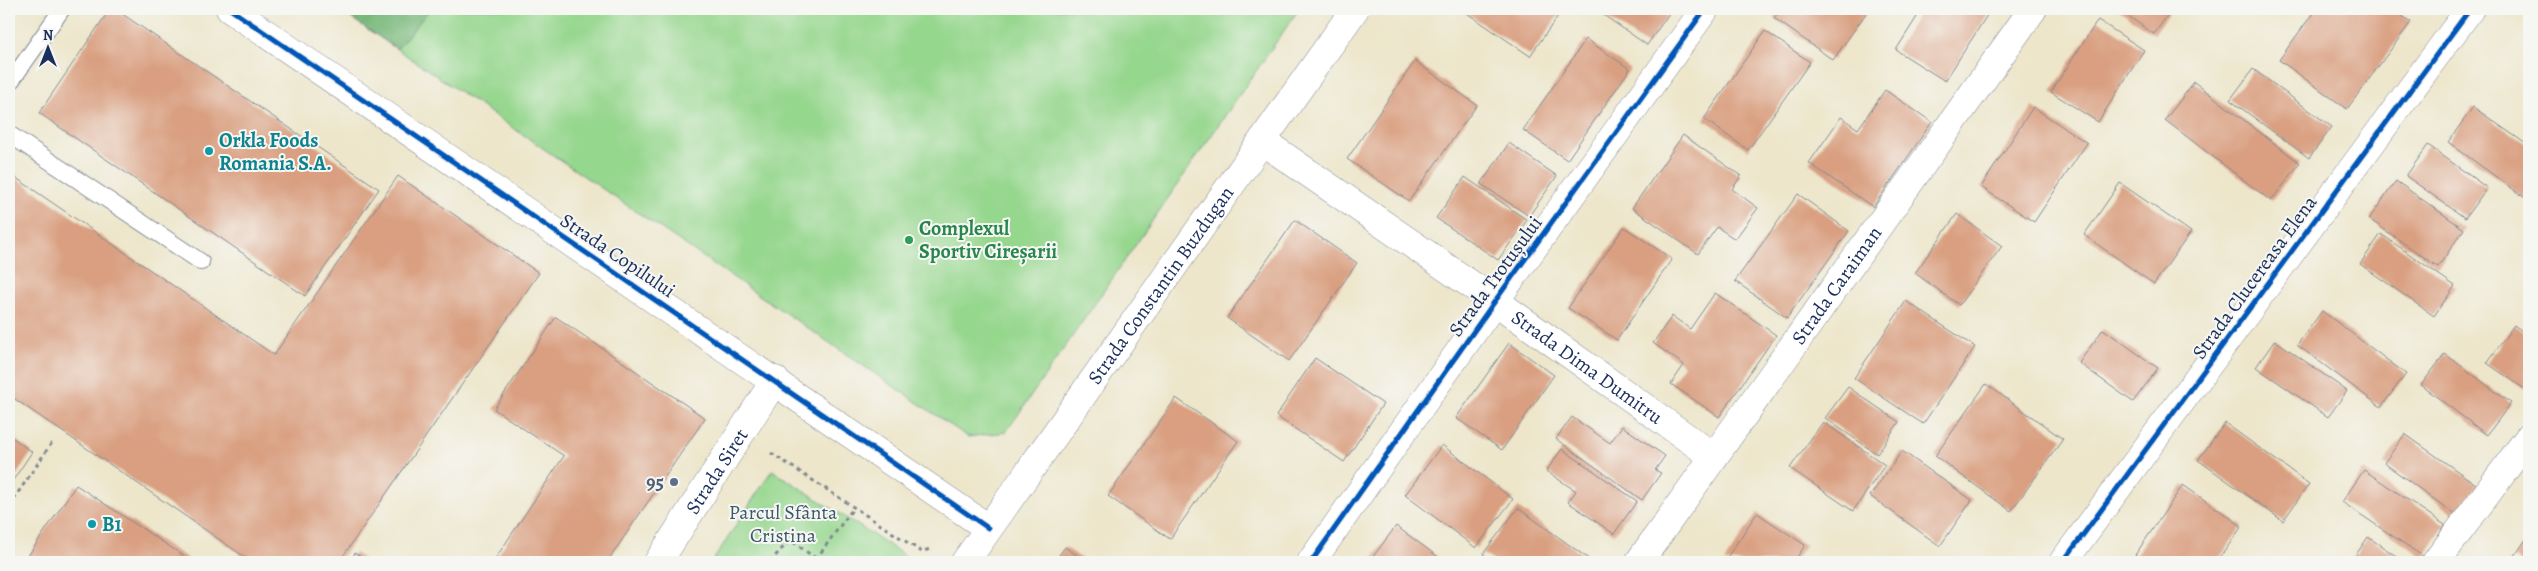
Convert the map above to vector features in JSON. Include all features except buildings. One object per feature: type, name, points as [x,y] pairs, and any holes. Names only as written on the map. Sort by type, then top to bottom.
[{"type":"street","name":"Strada Copilului","points":[[230,9],[775,380],[988,528]]},
{"type":"street","name":"Strada Constantin Buzdugan","points":[[965,562],[1355,9]]},
{"type":"street","name":"Strada Trotușului","points":[[1311,562],[1495,301],[1705,9]]},
{"type":"street","name":"Strada Caraiman","points":[[1639,562],[2033,9]]},
{"type":"street","name":"Strada Clucereasa Elena","points":[[2063,562],[2470,9]]},
{"type":"street","name":"Strada Dima Dumitru","points":[[1262,141],[1495,301],[1714,457]]},
{"type":"street","name":"Strada Siret","points":[[658,562],[775,380]]},
{"type":"street","points":[[2436,562],[2529,436]]},
{"type":"lane","points":[[9,84],[62,9]]},
{"type":"lane","points":[[9,134],[201,262]]},
{"type":"path","points":[[9,506],[53,441]]},
{"type":"path","points":[[772,444],[771,454],[922,552],[988,528]]},
{"type":"path","points":[[816,559],[854,507]]},
{"type":"path","points":[[770,562],[788,542],[793,542],[821,562]]},
{"type":"green space","name":"Complexul Sportiv Cireșarii","points":[[338,9],[1299,9],[1006,432],[968,437]]},
{"type":"green space","points":[[338,9],[430,9],[397,49]]},
{"type":"green space","name":"Parcul Sfânta Cristina","points":[[772,470],[915,562],[712,562]]},
{"type":"cycle path","points":[[230,9],[988,528]]},
{"type":"cycle path","points":[[1311,562],[1495,301],[1705,9]]},
{"type":"cycle path","points":[[2063,562],[2470,9]]},
{"type":"place","name":"Orkla Foods Romania S.A.","points":[[209,151]]},
{"type":"place","name":"Complexul Sportiv Cireșarii","points":[[909,240]]},
{"type":"place","name":"95","points":[[674,482]]},
{"type":"place","name":"B1","points":[[92,524]]}]
